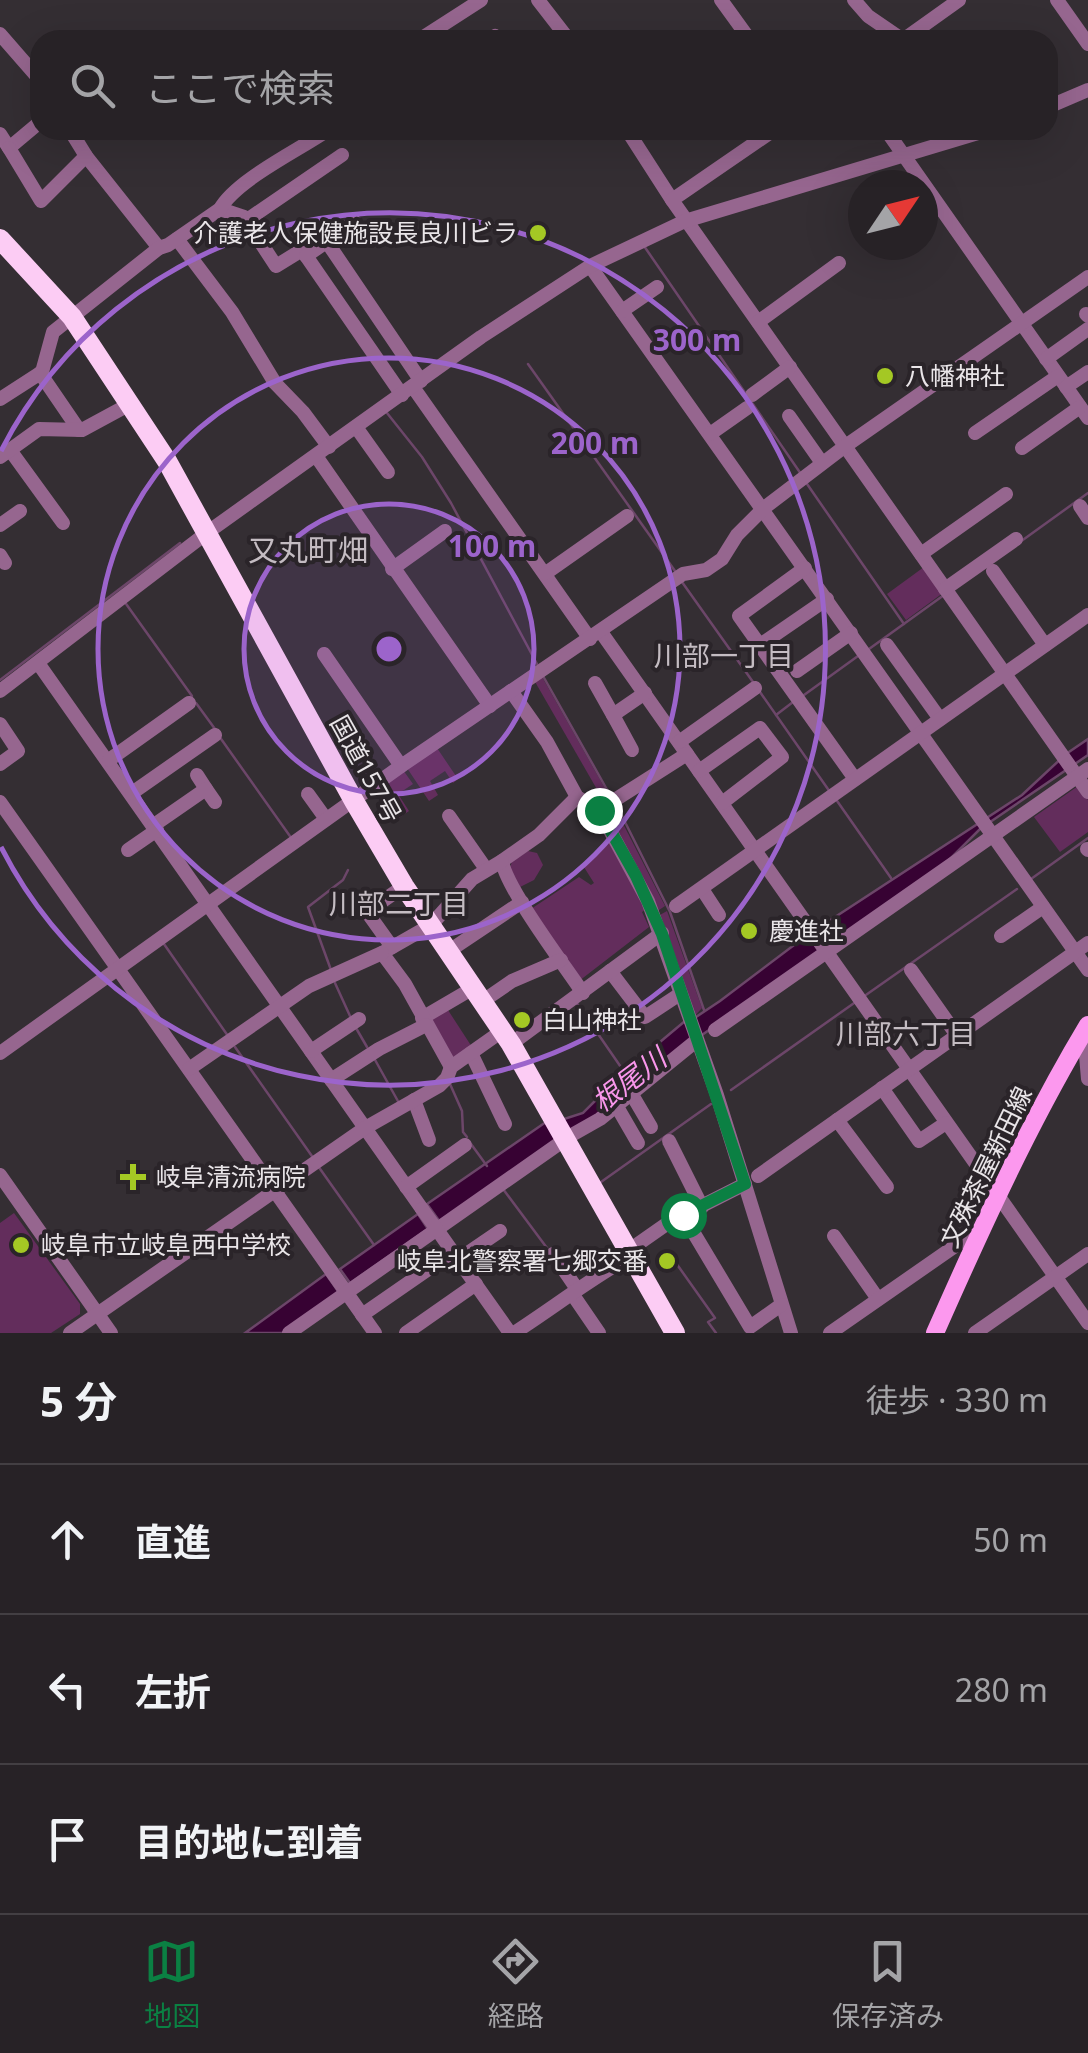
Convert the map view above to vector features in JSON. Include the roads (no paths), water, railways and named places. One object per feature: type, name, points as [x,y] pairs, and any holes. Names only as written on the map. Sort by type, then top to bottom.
[{"type":"highway","name":"国道157号","points":[[0,240],[72,317],[130,404],[208,532],[354,801],[404,886],[506,1038],[675,1333]]},
{"type":"main road","name":"文殊茶屋新田線","points":[[935,1333],[982,1227],[1086,1029]]},
{"type":"street","points":[[434,30],[480,0]]},
{"type":"street","points":[[538,0],[560,30]]},
{"type":"street","points":[[720,0],[742,30]]},
{"type":"street","points":[[854,0],[888,30]]},
{"type":"street","points":[[929,0],[944,10]]},
{"type":"street","points":[[919,30],[959,0]]},
{"type":"street","points":[[1057,0],[1086,36]]},
{"type":"street","points":[[0,34],[30,68]]},
{"type":"street","points":[[1058,103],[1088,90]]},
{"type":"street","points":[[9,148],[30,130]]},
{"type":"street","points":[[0,134],[41,201],[86,156]]},
{"type":"street","points":[[76,140],[159,248]]},
{"type":"street","points":[[0,399],[40,373],[47,362],[53,332],[159,248],[313,140]]},
{"type":"street","points":[[634,140],[685,221],[1004,674],[1062,755],[1079,772],[1088,792]]},
{"type":"street","points":[[672,200],[759,140]]},
{"type":"street","points":[[893,140],[1084,412],[1022,448]]},
{"type":"street","points":[[0,691],[208,532],[590,266],[685,221],[958,140]]},
{"type":"street","points":[[246,220],[342,156]]},
{"type":"street","points":[[220,208],[246,220],[276,266],[300,249],[412,388],[546,573],[644,693],[1088,1323]]},
{"type":"street","points":[[306,256],[355,222]]},
{"type":"street","points":[[177,239],[232,312],[275,384],[303,412],[392,569],[490,706]]},
{"type":"street","points":[[328,242],[412,388]]},
{"type":"street","points":[[758,322],[840,263]]},
{"type":"street","points":[[590,266],[1043,907],[1082,947],[1088,970]]},
{"type":"street","points":[[0,1053],[401,766],[683,574],[706,570],[722,560],[738,535],[764,508],[1088,277]]},
{"type":"street","points":[[622,311],[657,287]]},
{"type":"street","points":[[1046,358],[1088,319]]},
{"type":"street","points":[[710,434],[790,367]]},
{"type":"street","points":[[975,433],[1062,382],[1088,372]]},
{"type":"street","points":[[40,373],[79,430]]},
{"type":"street","points":[[63,523],[4,449],[40,430],[79,430],[130,404]]},
{"type":"street","points":[[789,416],[822,464]]},
{"type":"street","points":[[356,427],[388,472]]},
{"type":"street","points":[[921,554],[1006,494]]},
{"type":"street","points":[[0,525],[20,510]]},
{"type":"street","points":[[546,573],[627,516]]},
{"type":"street","points":[[392,569],[445,531]]},
{"type":"street","points":[[945,589],[1016,539]]},
{"type":"street","points":[[805,568],[739,616],[855,779]]},
{"type":"street","points":[[993,571],[1045,645]]},
{"type":"street","points":[[760,645],[827,599]]},
{"type":"street","points":[[676,906],[1088,615]]},
{"type":"street","points":[[797,670],[850,633]]},
{"type":"street","points":[[888,644],[940,718]]},
{"type":"street","points":[[324,654],[401,766]]},
{"type":"street","points":[[38,662],[512,1333],[683,1215],[751,1180],[1082,947]]},
{"type":"street","points":[[596,683],[632,750]]},
{"type":"street","points":[[599,810],[755,688]]},
{"type":"street","points":[[511,691],[578,797],[599,810],[636,876],[662,934],[696,1040],[751,1180],[791,1333]]},
{"type":"street","points":[[613,715],[644,693]]},
{"type":"street","points":[[109,760],[169,710],[189,703]]},
{"type":"street","points":[[0,724],[18,751],[0,764]]},
{"type":"street","points":[[699,771],[760,728],[782,757],[722,803]]},
{"type":"street","points":[[132,793],[197,754],[215,736]]},
{"type":"street","points":[[715,1030],[826,952],[986,827],[1079,772]]},
{"type":"street","points":[[128,850],[156,827],[210,795],[196,775]]},
{"type":"street","points":[[308,794],[326,819]]},
{"type":"street","points":[[189,1069],[308,986],[431,925],[463,888],[539,836],[578,797]]},
{"type":"street","points":[[0,802],[375,1333]]},
{"type":"street","points":[[449,816],[486,869]]},
{"type":"street","points":[[502,861],[522,902],[583,992]]},
{"type":"street","points":[[404,886],[368,912],[424,1022],[452,1067]]},
{"type":"street","points":[[702,888],[720,915]]},
{"type":"street","points":[[449,951],[522,902]]},
{"type":"street","points":[[1001,936],[1043,907]]},
{"type":"street","points":[[70,1333],[365,1128],[439,1086],[452,1067],[471,1053],[506,1038],[583,992],[662,934]]},
{"type":"street","points":[[331,1080],[424,1022],[561,960]]},
{"type":"street","points":[[911,970],[956,1034]]},
{"type":"street","points":[[610,972],[645,1017],[680,994]]},
{"type":"street","points":[[311,1051],[359,1019]]},
{"type":"street","points":[[1086,1029],[1088,1079]]},
{"type":"street","points":[[290,1333],[501,1185],[561,1132],[591,1125],[696,1040]]},
{"type":"street","points":[[471,1053],[505,1124]]},
{"type":"street","points":[[882,1088],[919,1142],[946,1123]]},
{"type":"street","points":[[631,1093],[651,1127]]},
{"type":"street","points":[[414,1100],[428,1140]]},
{"type":"street","points":[[616,1105],[638,1143]]},
{"type":"street","points":[[837,1120],[887,1186]]},
{"type":"street","points":[[669,1141],[702,1206]]},
{"type":"street","points":[[406,1187],[465,1145]]},
{"type":"street","points":[[0,1175],[112,1333]]},
{"type":"street","points":[[683,1215],[750,1327],[782,1305]]},
{"type":"street","points":[[830,1333],[982,1227]]},
{"type":"street","points":[[362,1315],[500,1231]]},
{"type":"street","points":[[834,1236],[878,1299]]},
{"type":"street","points":[[552,1254],[598,1333]]},
{"type":"street","points":[[974,1333],[1088,1254]]},
{"type":"street","points":[[406,1333],[476,1284]]},
{"type":"water","points":[[1088,739],[1088,755],[980,829],[940,869],[699,1037],[693,1019],[806,936],[1022,795]]},
{"type":"water","name":"根尾川","points":[[685,1021],[693,1039],[570,1133],[561,1120],[583,1113]]},
{"type":"water","points":[[546,1122],[558,1141],[440,1222],[427,1204]]},
{"type":"water","points":[[418,1214],[428,1229],[350,1283],[340,1269]]},
{"type":"water","points":[[326,1274],[340,1294],[282,1333],[245,1333]]},
{"type":"waterway","points":[[644,246],[801,474]]},
{"type":"waterway","points":[[528,364],[675,571]]},
{"type":"waterway","points":[[387,413],[422,457],[451,503],[537,664]]},
{"type":"waterway","points":[[805,481],[904,624]]},
{"type":"waterway","points":[[1020,542],[1088,493]]},
{"type":"waterway","points":[[0,680],[180,543]]},
{"type":"waterway","points":[[682,582],[753,682]]},
{"type":"waterway","points":[[869,649],[944,595]]},
{"type":"waterway","points":[[124,601],[192,696]]},
{"type":"waterway","points":[[804,695],[858,656]]},
{"type":"waterway","points":[[543,676],[610,795]]},
{"type":"waterway","points":[[760,692],[830,792]]},
{"type":"waterway","points":[[776,715],[793,702]]},
{"type":"waterway","points":[[196,703],[215,729]]},
{"type":"waterway","points":[[219,736],[292,839]]},
{"type":"waterway","points":[[835,798],[891,878]]},
{"type":"waterway","points":[[617,806],[670,912],[704,1010]]},
{"type":"waterway","points":[[1031,879],[1088,838]]},
{"type":"waterway","points":[[331,970],[308,907],[343,880],[348,870]]},
{"type":"waterway","points":[[863,997],[1017,889]]},
{"type":"waterway","points":[[164,944],[228,1036]]},
{"type":"waterway","points":[[335,983],[350,1016]]},
{"type":"waterway","points":[[731,1090],[857,1001]]},
{"type":"waterway","name":"根尾川","points":[[576,1002],[625,1073]]},
{"type":"waterway","points":[[356,1028],[367,1047]]},
{"type":"waterway","points":[[235,1047],[314,1159]]},
{"type":"waterway","points":[[374,1058],[399,1103]]},
{"type":"waterway","points":[[450,1084],[462,1111],[467,1137]]},
{"type":"waterway","points":[[601,1182],[711,1104]]},
{"type":"waterway","points":[[471,1144],[487,1166]]},
{"type":"waterway","points":[[318,1166],[374,1245]]},
{"type":"waterway","points":[[503,1189],[547,1248]]},
{"type":"waterway","points":[[676,1263],[715,1318],[708,1322],[716,1333]]},
{"type":"place","name":"介護老人保健施設長良川ビラ","points":[[538,233]]},
{"type":"place","name":"八幡神社","points":[[885,376]]},
{"type":"place","name":"慶進社","points":[[749,931]]},
{"type":"place","name":"白山神社","points":[[522,1020]]},
{"type":"place","name":"岐阜清流病院","points":[[133,1177]]},
{"type":"place","name":"岐阜市立岐阜西中学校","points":[[21,1245]]},
{"type":"place","name":"岐阜北警察署七郷交番","points":[[667,1261]]},
{"type":"district","name":"又丸町畑","points":[[308,551]]},
{"type":"district","name":"川部一丁目","points":[[724,656]]},
{"type":"district","name":"川部二丁目","points":[[399,904]]},
{"type":"district","name":"川部六丁目","points":[[906,1034]]}]
